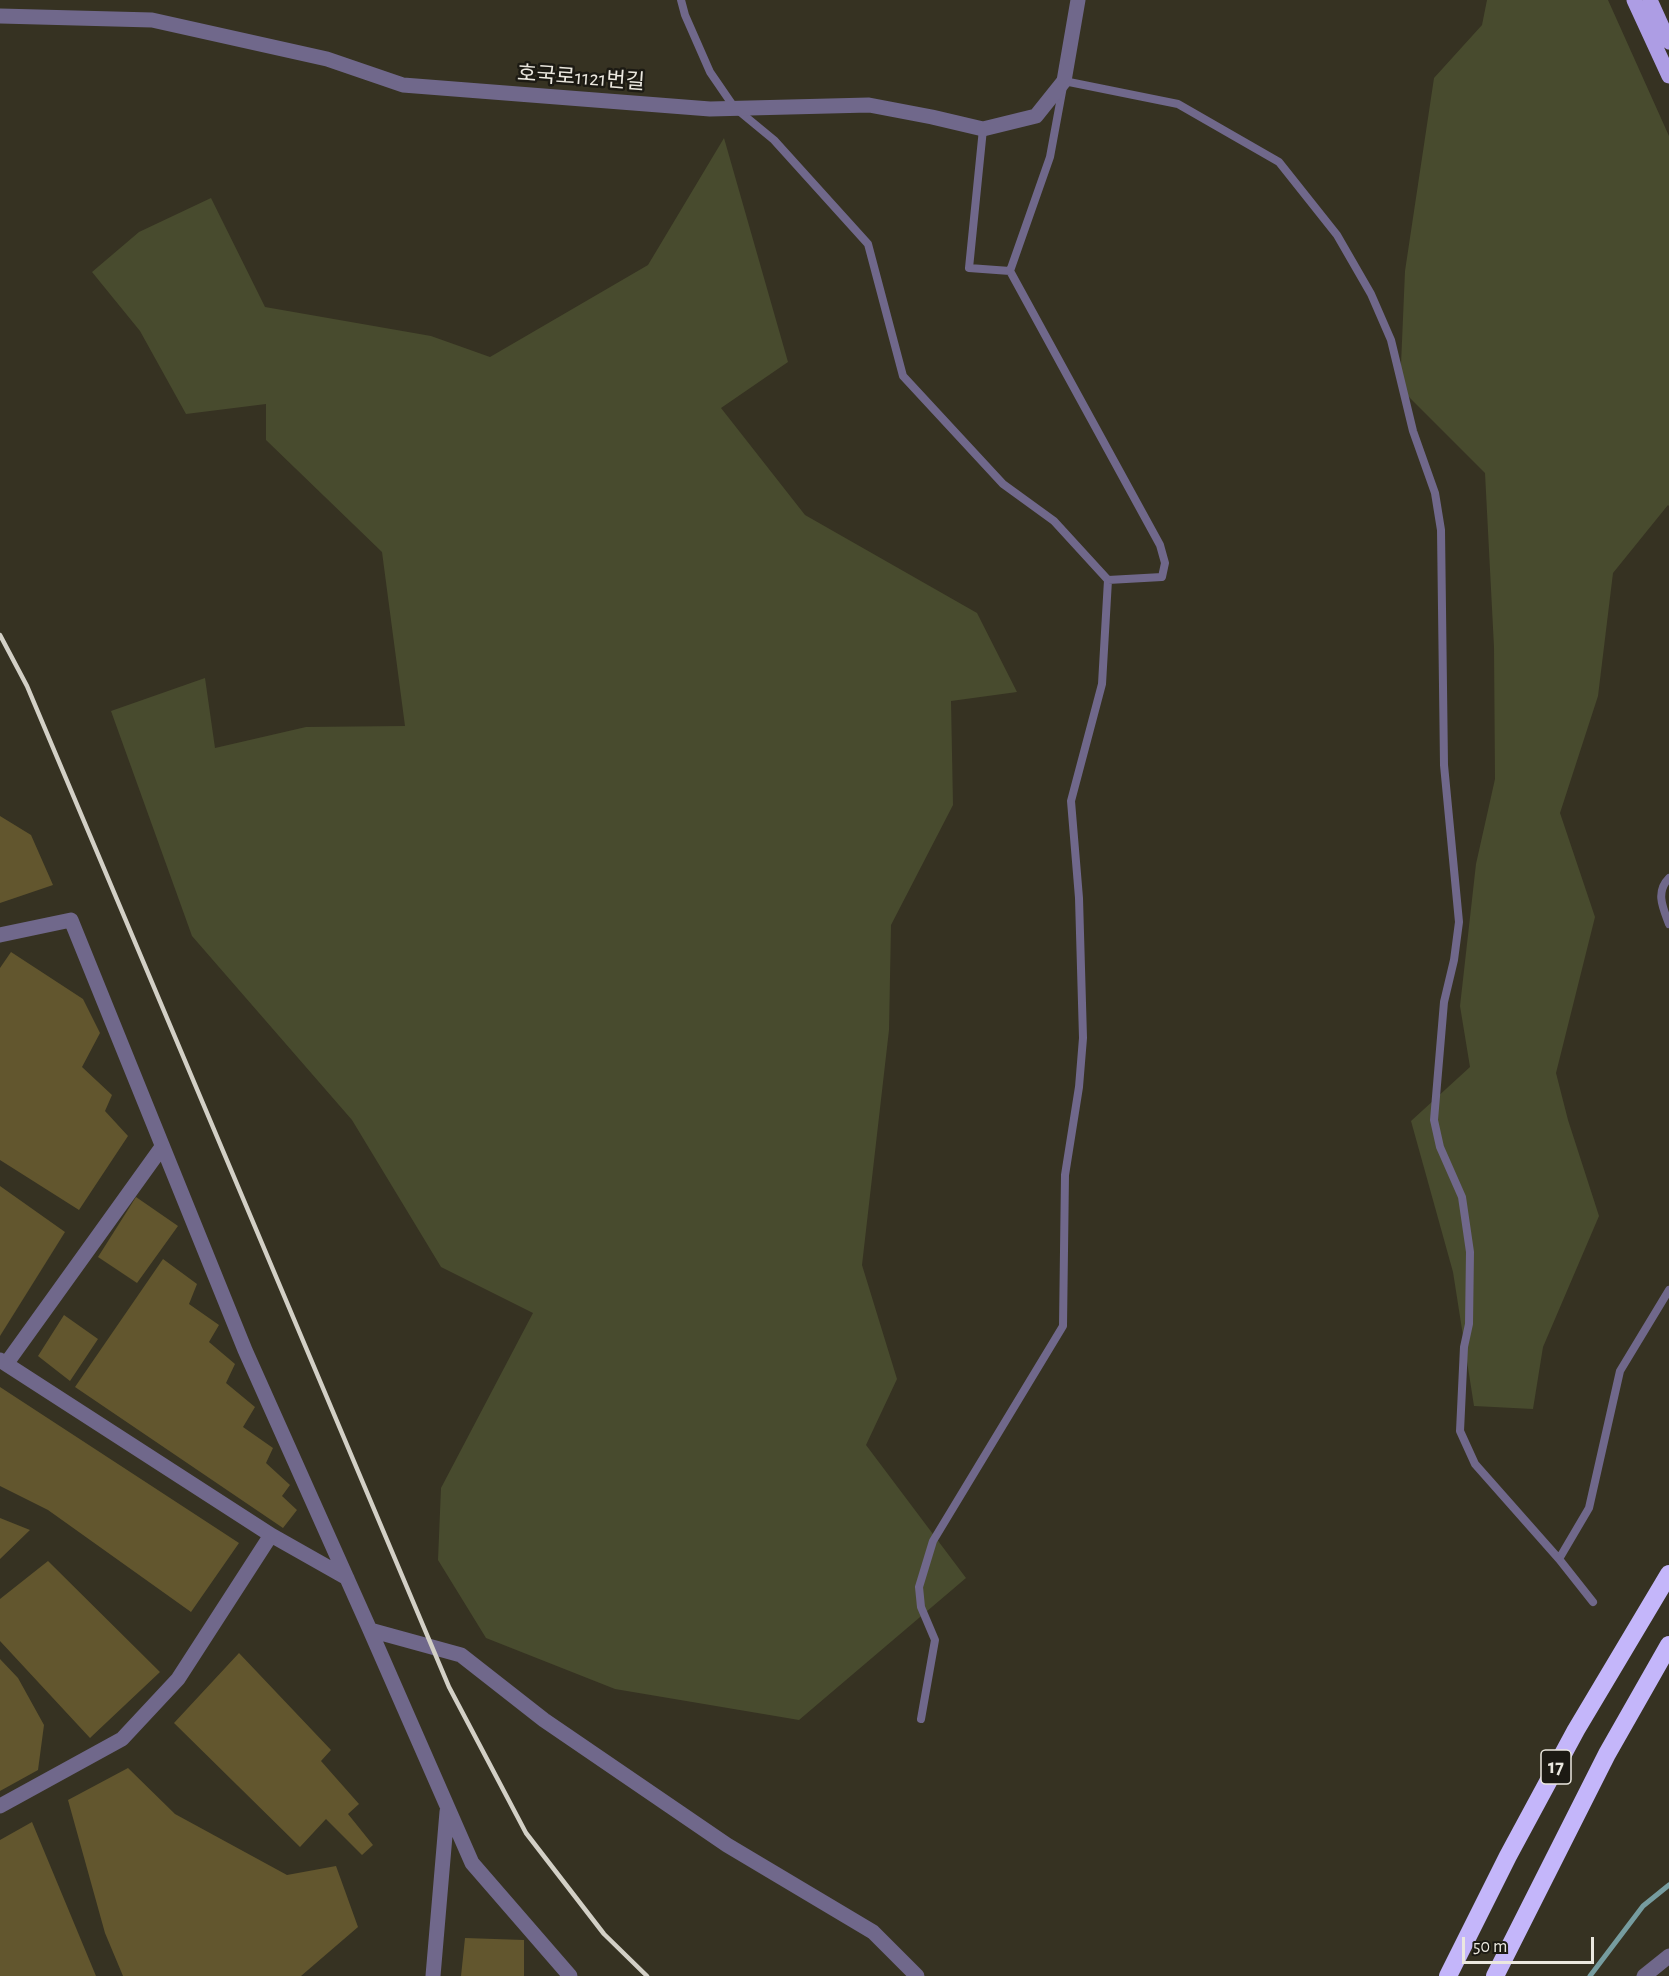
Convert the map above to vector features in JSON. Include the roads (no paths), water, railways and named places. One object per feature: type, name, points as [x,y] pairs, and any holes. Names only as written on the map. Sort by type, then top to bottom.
[{"type":"highway","name":"17","points":[[1450,1971],[1508,1856],[1576,1730],[1669,1574]]},
{"type":"highway","name":"17","points":[[1495,1976],[1607,1754],[1669,1645]]},
{"type":"main road","points":[[1634,0],[1669,76]]},
{"type":"main road","points":[[1650,0],[1669,42]]},
{"type":"street","name":"호국로1121번길","points":[[0,16],[152,20],[327,58],[403,85],[710,109],[869,105],[983,129],[1036,116],[1064,81],[1078,0]]},
{"type":"street","points":[[0,936],[71,920],[244,1350],[370,1629],[472,1863],[570,1976]]},
{"type":"street","points":[[162,1147],[3,1362],[271,1535],[347,1578]]},
{"type":"street","points":[[0,1806],[122,1739],[178,1679],[271,1535]]},
{"type":"street","points":[[370,1629],[461,1655],[544,1720],[727,1845],[873,1932],[917,1976]]},
{"type":"street","points":[[433,1976],[448,1808]]},
{"type":"street","points":[[1644,1976],[1669,1956]]},
{"type":"lane","points":[[681,0],[685,15],[710,72],[734,107],[774,140],[868,244],[903,376],[1003,484],[1054,521],[1108,580],[1102,684],[1071,801],[1079,898],[1083,1038],[1079,1087],[1065,1175],[1063,1326],[933,1541],[919,1587],[921,1606],[934,1640],[921,1719]]},
{"type":"lane","points":[[1108,580],[1162,577],[1165,563],[1160,545],[1010,271],[1050,157],[1064,81],[1178,104],[1279,162],[1337,235],[1371,294],[1391,340],[1413,431],[1435,493],[1441,530],[1444,765],[1459,922],[1454,960],[1444,1002],[1434,1120],[1440,1147],[1462,1197],[1470,1252],[1469,1324],[1464,1347],[1460,1431],[1475,1464],[1593,1602]]},
{"type":"lane","points":[[983,129],[969,268],[1010,271]]},
{"type":"lane","points":[[1669,878],[1664,883],[1660,901],[1669,924]]},
{"type":"lane","points":[[1558,1559],[1589,1508],[1620,1371],[1669,1290]]},
{"type":"waterway","points":[[1590,1976],[1643,1906],[1669,1885]]},
{"type":"railway","points":[[0,635],[27,686],[449,1687],[526,1833],[604,1934],[647,1976]]}]
